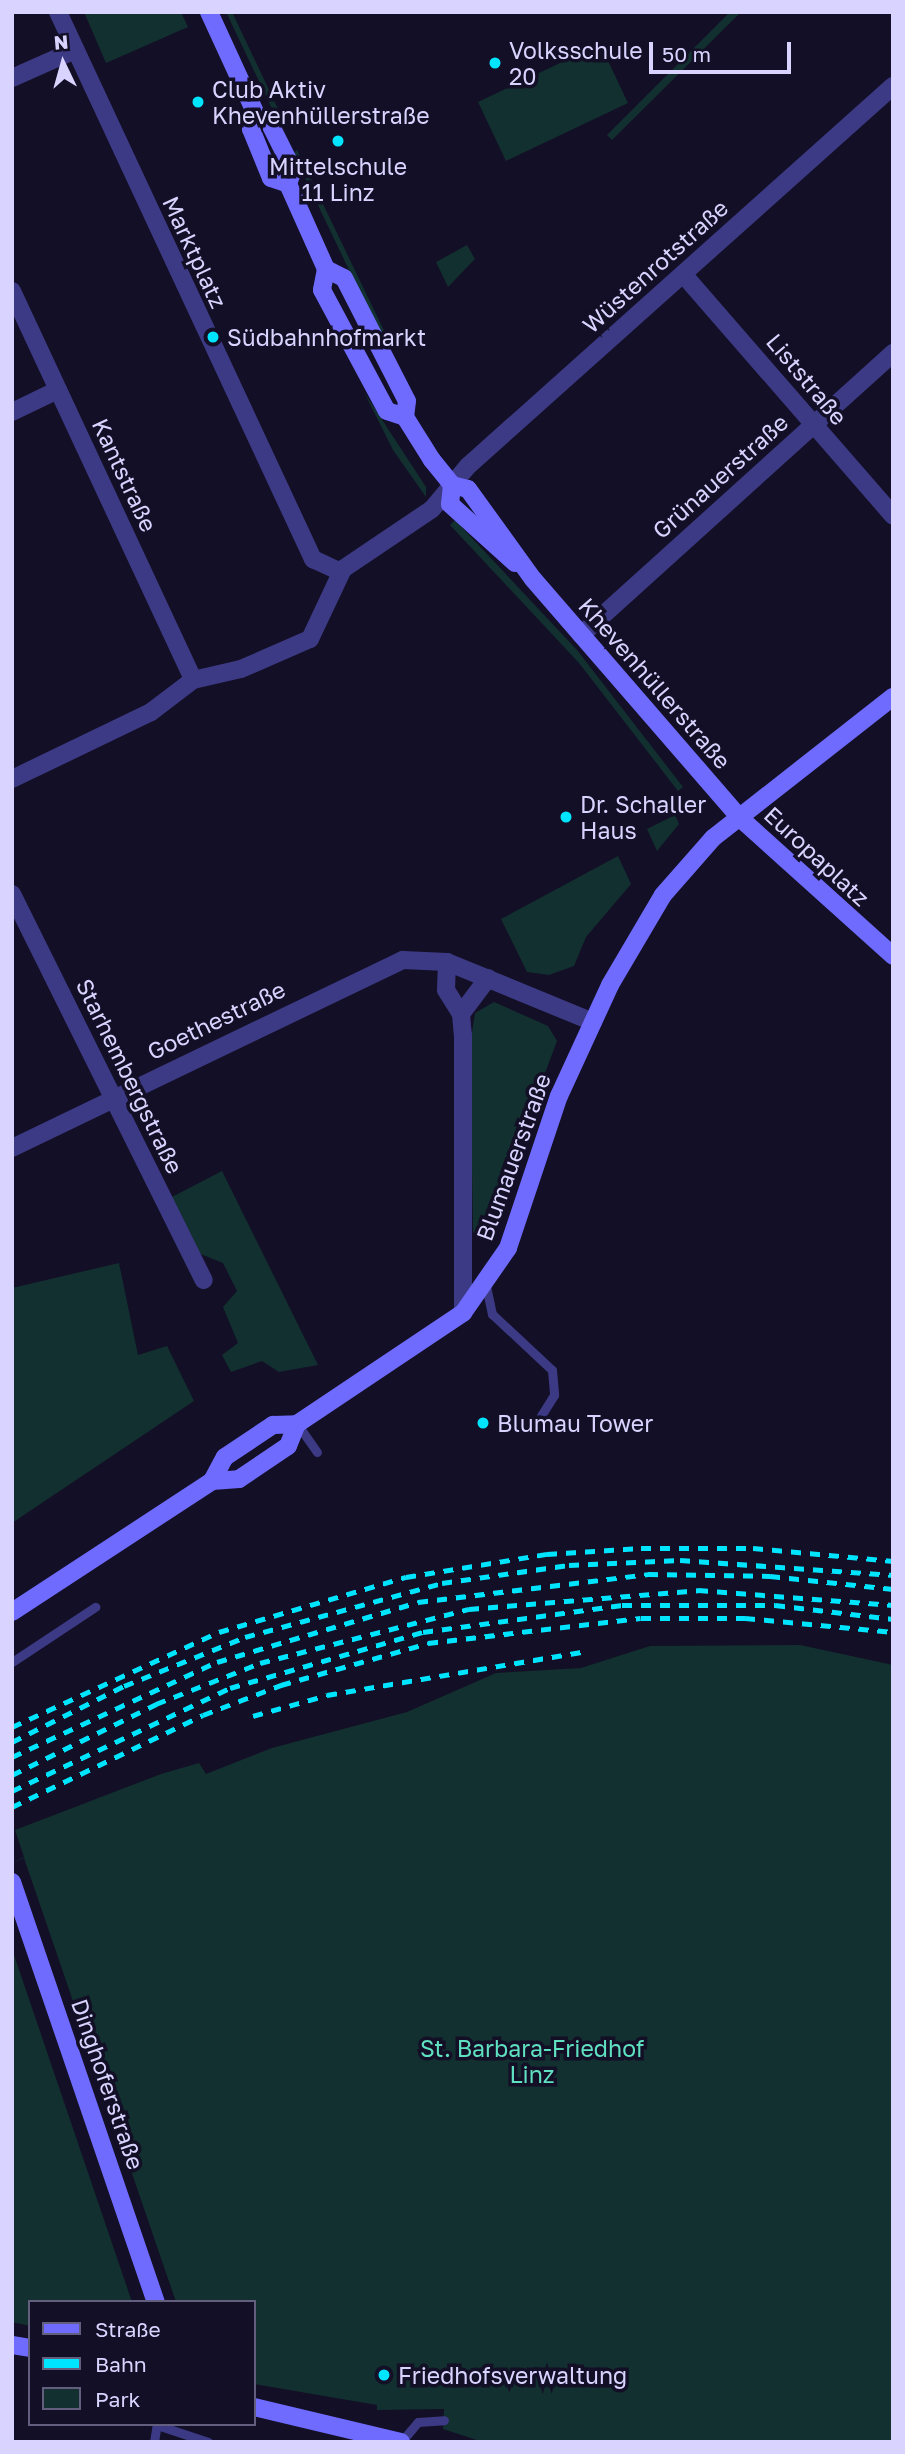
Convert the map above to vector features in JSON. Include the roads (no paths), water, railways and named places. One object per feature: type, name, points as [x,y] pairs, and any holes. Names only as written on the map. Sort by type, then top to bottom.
[{"type":"main road","name":"Khevenhüllerstraße","points":[[209,12],[256,114],[270,122],[293,170],[288,184],[326,269],[323,290],[365,376],[387,411],[405,417],[453,485],[468,489],[533,579],[740,818]]},
{"type":"main road","points":[[740,818],[893,697]]},
{"type":"main road","name":"Europaplatz","points":[[740,818],[893,956]]},
{"type":"main road","name":"Blumauerstraße","points":[[12,1612],[212,1480],[225,1457],[274,1425],[297,1424],[463,1312],[486,1286],[517,1225],[545,1130],[593,1021],[663,895],[713,838],[740,818]]},
{"type":"main road","name":"Blumauerstraße","points":[[212,1480],[239,1479],[288,1446],[297,1424]]},
{"type":"main road","name":"Dinghoferstraße","points":[[12,1882],[155,2300]]},
{"type":"main road","points":[[256,2407],[401,2442]]},
{"type":"street","name":"Marktplatz","points":[[58,12],[313,559],[341,572]]},
{"type":"street","points":[[12,78],[75,50]]},
{"type":"street","name":"Wüstenrotstraße","points":[[341,572],[398,538],[683,274],[893,86]]},
{"type":"street","name":"Liststraße","points":[[683,274],[893,516]]},
{"type":"street","name":"Kantstraße","points":[[12,291],[193,680]]},
{"type":"street","name":"Grünauerstraße","points":[[581,635],[893,353]]},
{"type":"street","points":[[12,412],[58,390]]},
{"type":"street","points":[[12,779],[151,712],[193,680],[241,669],[310,639],[341,572]]},
{"type":"street","name":"Starhembergstraße","points":[[12,894],[204,1280]]},
{"type":"street","name":"Goethestraße","points":[[12,1148],[374,969],[410,959],[447,962],[593,1021]]},
{"type":"street","points":[[447,962],[455,1008],[463,1312]]},
{"type":"street","points":[[455,1008],[488,978]]},
{"type":"lane","points":[[486,1286],[492,1314],[552,1370],[554,1395],[541,1416]]},
{"type":"lane","points":[[297,1424],[317,1452]]},
{"type":"lane","points":[[12,1662],[95,1607]]},
{"type":"lane","points":[[401,2442],[418,2423],[444,2420]]},
{"type":"lane","points":[[160,2426],[208,2442]]},
{"type":"railway","points":[[12,1727],[219,1632],[406,1577],[547,1554],[641,1548],[753,1548],[893,1561]]},
{"type":"railway","points":[[12,1742],[124,1686],[245,1637],[442,1583],[569,1565],[680,1560],[893,1575]]},
{"type":"railway","points":[[12,1757],[217,1662],[418,1602],[648,1574],[770,1576],[893,1589]]},
{"type":"railway","points":[[12,1775],[156,1704],[260,1663],[469,1609],[698,1590],[893,1605]]},
{"type":"railway","points":[[12,1791],[230,1688],[423,1632],[622,1605],[775,1605],[893,1619]]},
{"type":"railway","points":[[12,1807],[203,1715],[281,1685],[428,1643],[641,1618],[745,1618],[893,1632]]},
{"type":"railway","points":[[253,1716],[327,1695],[587,1651]]},
{"type":"place","name":"Volksschule 20","points":[[495,63]]},
{"type":"place","name":"Club Aktiv Khevenhüllerstraße","points":[[198,102]]},
{"type":"place","name":"Mittelschule 11 Linz","points":[[338,141]]},
{"type":"place","name":"Südbahnhofmarkt","points":[[213,337]]},
{"type":"place","name":"Dr. Schaller Haus","points":[[566,817]]},
{"type":"place","name":"Blumau Tower","points":[[483,1423]]},
{"type":"place","name":"Friedhofsverwaltung","points":[[384,2375]]},
{"type":"park label","name":"St. Barbara-Friedhof Linz","points":[[532,2061]]}]
